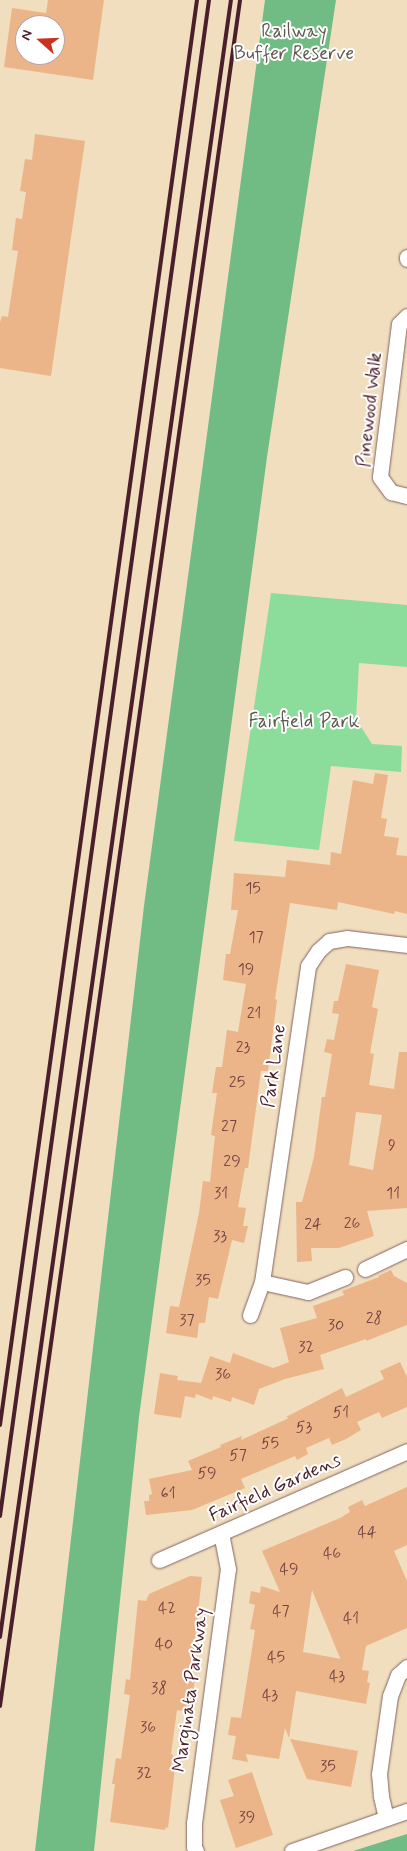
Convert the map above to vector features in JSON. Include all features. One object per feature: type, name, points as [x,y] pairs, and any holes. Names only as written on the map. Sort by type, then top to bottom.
[{"type":"street","name":"Pinewood Walk","points":[[407,316],[399,324],[380,477],[392,492],[407,496]]},
{"type":"street","name":"Park Lane","points":[[250,1315],[262,1282],[308,966],[318,950],[329,941],[347,938],[407,945]]},
{"type":"street","points":[[365,1269],[407,1248]]},
{"type":"street","points":[[262,1282],[308,1292],[345,1277]]},
{"type":"street","name":"Fairfield Gardens","points":[[159,1560],[407,1451]]},
{"type":"street","name":"Marginata Parkway","points":[[196,1851],[194,1847],[194,1824],[228,1569],[221,1534]]},
{"type":"street","points":[[386,1818],[381,1796],[380,1764],[390,1696],[398,1675],[407,1667]]},
{"type":"street","points":[[292,1851],[407,1811]]},
{"type":"green space","name":"Railway Buffer Reserve","points":[[265,0],[336,0],[267,457],[139,1417],[94,1851],[35,1851],[144,906]]},
{"type":"green space","name":"Fairfield Park","points":[[271,593],[407,605],[407,667],[359,663],[356,719],[372,744],[402,746],[401,772],[331,766],[319,850],[234,841]]},
{"type":"green space","points":[[407,1834],[407,1851],[353,1851]]},
{"type":"building","points":[[48,0],[104,0],[93,80],[4,67],[12,8],[46,13]]},
{"type":"building","points":[[35,134],[85,141],[51,376],[0,368],[0,322],[2,316],[8,317],[18,251],[12,250],[16,218],[22,219],[26,192],[20,191],[25,159],[32,160]]},
{"type":"building","points":[[375,773],[388,775],[381,818],[387,819],[384,836],[399,838],[396,855],[407,856],[407,914],[395,911],[394,914],[338,902],[337,910],[290,903],[275,999],[277,1000],[268,1071],[261,1071],[248,1168],[245,1168],[238,1207],[246,1208],[243,1226],[248,1226],[244,1243],[232,1240],[218,1299],[209,1297],[205,1323],[199,1323],[197,1338],[166,1333],[170,1306],[179,1307],[199,1213],[203,1181],[210,1182],[215,1136],[211,1135],[217,1093],[212,1093],[216,1067],[222,1067],[227,1030],[238,1032],[246,984],[223,980],[226,954],[230,954],[238,910],[231,910],[234,873],[285,877],[287,860],[330,865],[331,852],[341,854],[353,780],[373,784]]},
{"type":"building","points":[[346,964],[379,970],[372,1007],[378,1009],[370,1053],[374,1054],[369,1085],[394,1089],[399,1052],[407,1052],[407,1208],[367,1211],[374,1236],[339,1248],[311,1248],[312,1261],[297,1262],[296,1202],[302,1202],[314,1157],[322,1097],[325,1097],[332,1054],[324,1052],[327,1039],[334,1040],[339,1014],[332,1013],[334,1001],[338,1001]],"holes":[[[356,1112],[382,1115],[373,1170],[349,1165]]]},
{"type":"building","points":[[391,1270],[394,1276],[407,1283],[407,1325],[366,1341],[366,1339],[320,1355],[324,1369],[285,1379],[259,1389],[254,1405],[232,1397],[231,1402],[213,1396],[212,1400],[196,1394],[195,1398],[185,1396],[181,1418],[154,1414],[160,1373],[178,1376],[177,1380],[201,1383],[210,1356],[230,1363],[233,1353],[273,1368],[289,1362],[280,1328],[317,1318],[313,1306],[344,1295],[342,1291],[379,1277]]},
{"type":"building","points":[[400,1362],[407,1377],[407,1407],[382,1418],[379,1412],[357,1422],[361,1430],[346,1439],[332,1445],[329,1438],[306,1448],[308,1454],[297,1460],[295,1456],[241,1479],[245,1488],[192,1510],[146,1515],[144,1501],[149,1501],[149,1495],[152,1494],[149,1479],[192,1470],[188,1461],[221,1447],[220,1445],[242,1436],[241,1440],[289,1418],[286,1417],[342,1388],[346,1397],[384,1379],[380,1371]]},
{"type":"building","points":[[407,1487],[407,1545],[394,1551],[407,1581],[407,1628],[366,1646],[362,1670],[369,1671],[367,1682],[370,1683],[366,1704],[296,1691],[289,1738],[285,1728],[279,1759],[246,1754],[248,1762],[232,1759],[236,1736],[228,1735],[231,1717],[241,1718],[255,1630],[250,1629],[255,1605],[249,1603],[251,1591],[260,1593],[261,1586],[280,1592],[262,1551],[340,1518],[350,1512],[348,1507],[362,1500],[365,1506]],"holes":[[[312,1590],[340,1658],[303,1652]]]},
{"type":"building","points":[[190,1576],[202,1577],[191,1674],[192,1678],[195,1678],[190,1712],[177,1710],[171,1754],[173,1755],[171,1767],[175,1768],[168,1828],[166,1827],[165,1830],[110,1822],[115,1784],[112,1784],[116,1758],[121,1759],[130,1695],[124,1694],[126,1679],[130,1680],[138,1600],[146,1601],[149,1594]]},
{"type":"building","points":[[290,1739],[358,1751],[351,1787],[307,1779]]},
{"type":"building","points":[[252,1772],[273,1835],[236,1848],[220,1800],[234,1796],[228,1780]]},
{"type":"railway","points":[[0,1425],[197,0]]},
{"type":"railway","points":[[0,1516],[209,0]]},
{"type":"railway","points":[[0,1637],[231,0]]},
{"type":"railway","points":[[0,1706],[240,0]]}]
